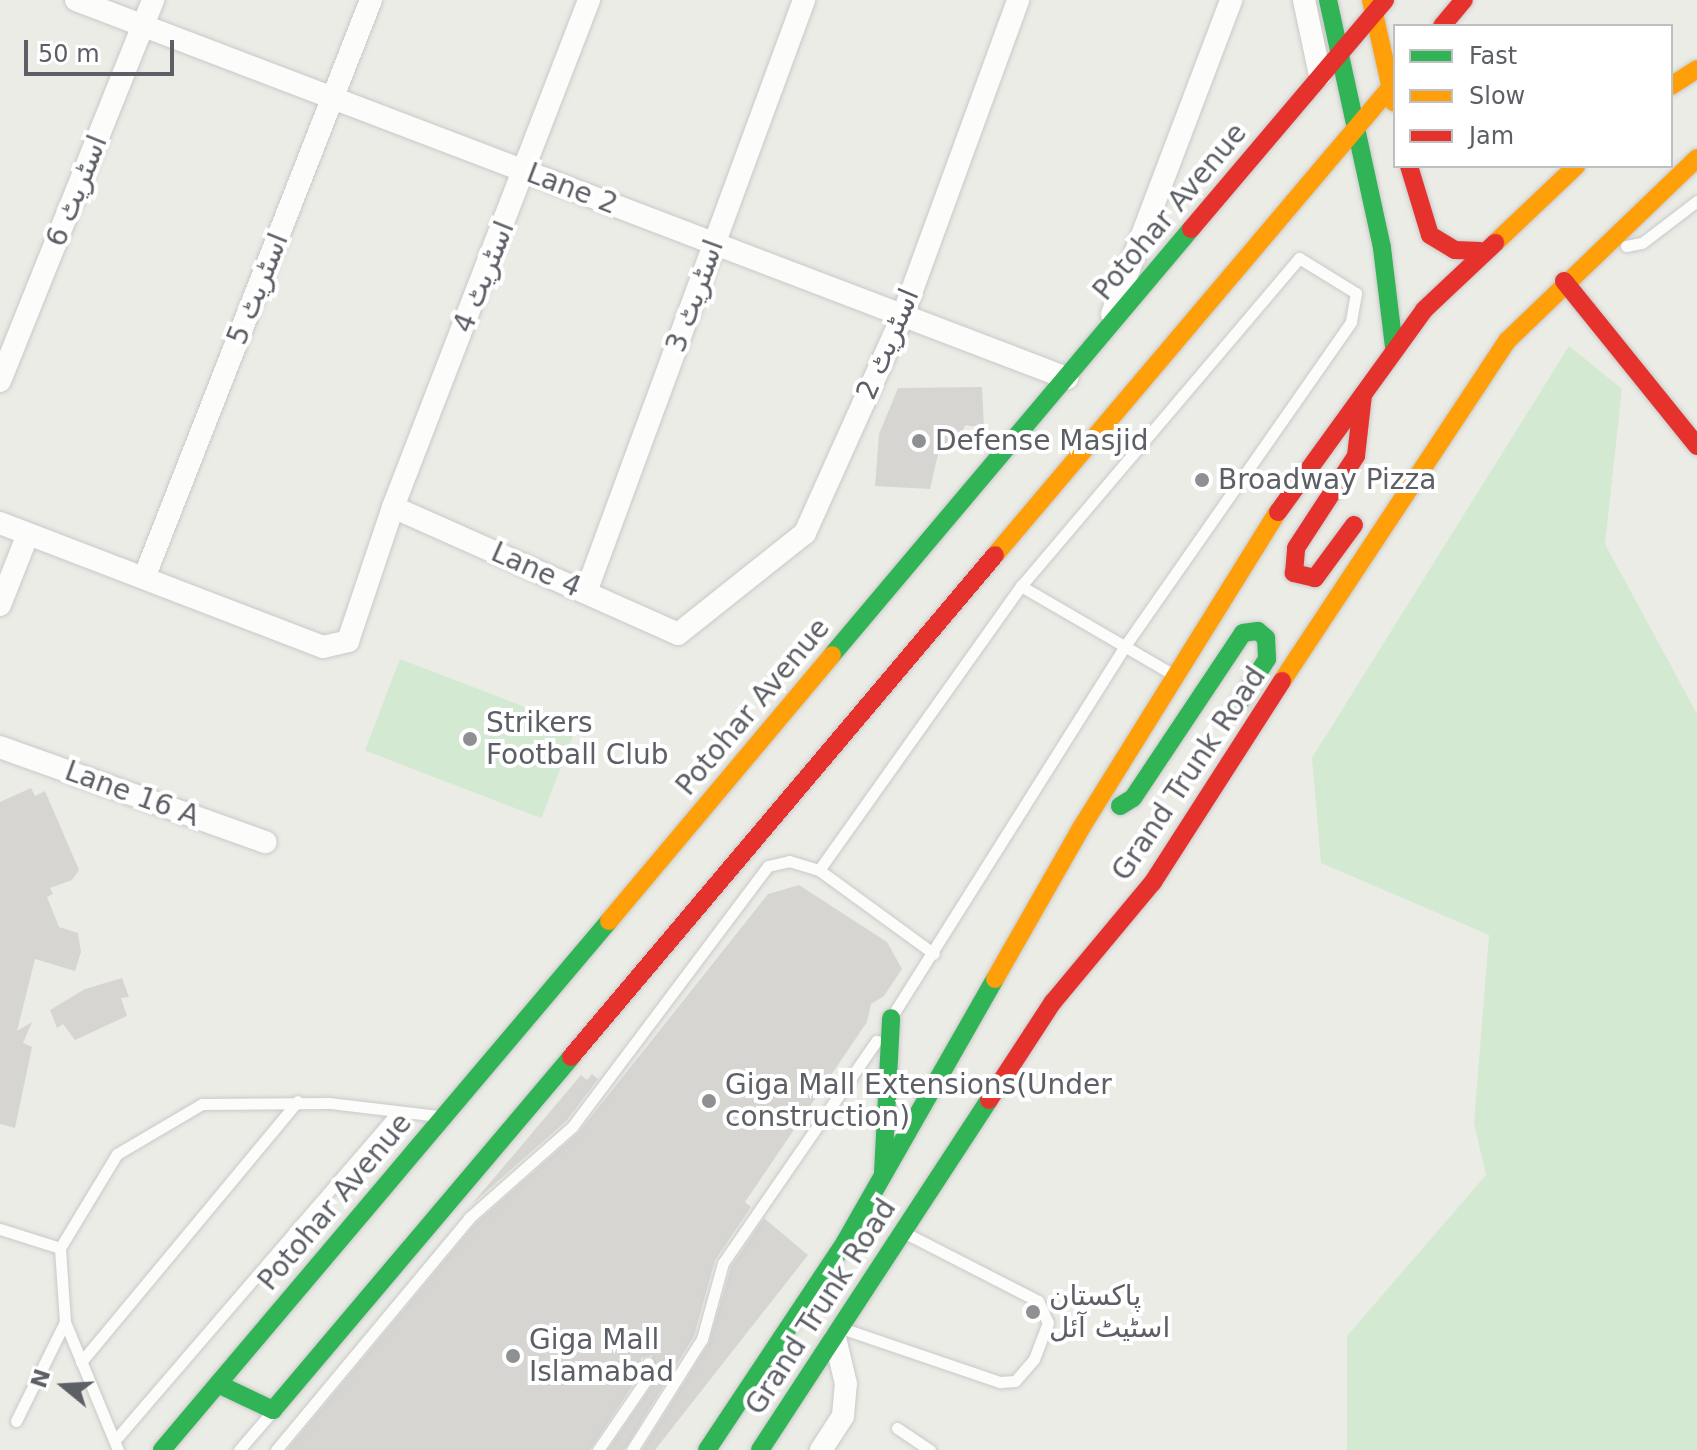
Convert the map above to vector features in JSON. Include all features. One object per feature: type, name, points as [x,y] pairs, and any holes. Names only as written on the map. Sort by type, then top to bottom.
[{"type":"main road","points":[[1328,0],[1382,248],[1394,347]]},
{"type":"main road","points":[[1444,24],[1464,0]]},
{"type":"main road","name":"Potohar Avenue","points":[[162,1450],[1103,337],[1339,55],[1377,4]]},
{"type":"main road","points":[[218,1384],[273,1410],[1393,85],[1377,4]]},
{"type":"main road","points":[[1673,85],[1697,69]]},
{"type":"main road","name":"Grand Trunk Road","points":[[760,1450],[1053,1002],[1153,882],[1429,452],[1507,341],[1564,281],[1697,158]]},
{"type":"main road","points":[[1410,168],[1430,235],[1455,250],[1480,251]]},
{"type":"main road","name":"Grand Trunk Road","points":[[707,1450],[845,1242],[1081,828],[1295,485],[1394,347],[1480,251],[1574,168]]},
{"type":"main road","points":[[1564,281],[1697,446]]},
{"type":"main road","points":[[1364,390],[1356,456],[1296,548],[1294,573],[1315,578],[1324,570],[1366,507]]},
{"type":"main road","points":[[1403,464],[1429,452]]},
{"type":"main road","points":[[1081,828],[1133,798],[1243,633],[1258,631],[1266,638],[1267,659],[1225,726]]},
{"type":"main road","points":[[1153,882],[1167,825]]},
{"type":"main road","points":[[883,1174],[891,1018]]},
{"type":"street","name":"Lane 2","points":[[76,0],[1067,378]]},
{"type":"street","name":"اسٹریٹ 6","points":[[0,381],[153,0]]},
{"type":"street","name":"اسٹریٹ 5","points":[[144,578],[371,0]]},
{"type":"street","name":"اسٹریٹ 4","points":[[0,523],[323,647],[338,646],[348,641],[393,507],[526,171],[589,0]]},
{"type":"street","name":"اسٹریٹ 3","points":[[586,592],[804,0]]},
{"type":"street","name":"اسٹریٹ 2","points":[[678,634],[805,533],[903,315],[1018,0]]},
{"type":"street","points":[[1103,337],[1231,0]]},
{"type":"street","points":[[1304,0],[1320,75]]},
{"type":"street","name":"Lane 4","points":[[393,507],[678,634]]},
{"type":"street","points":[[0,605],[28,534]]},
{"type":"street","name":"Lane 16 A","points":[[0,747],[265,842]]},
{"type":"street","points":[[821,1450],[843,1416],[846,1384],[839,1333]]},
{"type":"lane","points":[[1594,254],[1642,243],[1697,201]]},
{"type":"lane","points":[[632,1450],[702,1339],[723,1263],[934,954],[1125,646],[1351,322],[1356,293],[1299,258],[1021,586],[819,870]]},
{"type":"lane","points":[[1021,586],[1175,676]]},
{"type":"lane","points":[[276,1450],[469,1218],[572,1127],[768,866],[789,861],[819,870],[934,954]]},
{"type":"lane","points":[[396,1114],[117,1444],[65,1322],[60,1248],[117,1154],[202,1104],[298,1101],[396,1114],[444,1116]]},
{"type":"lane","points":[[81,1362],[298,1101]]},
{"type":"lane","points":[[0,1229],[60,1248]]},
{"type":"lane","points":[[839,1333],[1000,1382],[1015,1381],[1034,1359],[1048,1323],[1038,1301],[904,1233]]},
{"type":"lane","points":[[16,1421],[65,1322]]},
{"type":"lane","points":[[598,1450],[648,1377],[648,1363]]},
{"type":"lane","points":[[239,1450],[273,1410]]},
{"type":"lane","points":[[897,1428],[930,1450]]},
{"type":"green space","points":[[1569,346],[1622,389],[1605,544],[1697,714],[1697,1450],[1347,1450],[1347,1336],[1486,1175],[1474,1123],[1489,935],[1321,863],[1312,758]]},
{"type":"green space","name":"Strikers Football Club","points":[[400,659],[576,727],[541,818],[365,750]]},
{"type":"building","name":"Defense Masjid","points":[[982,387],[984,428],[965,425],[958,447],[939,450],[930,489],[875,486],[879,434],[898,388]]},
{"type":"building","points":[[31,788],[35,796],[45,791],[79,870],[72,880],[50,888],[53,894],[47,897],[59,927],[78,933],[81,952],[75,971],[35,959],[17,1031],[32,1022],[23,1043],[32,1047],[15,1128],[0,1124],[0,802]]},
{"type":"building","points":[[799,885],[887,942],[902,969],[884,996],[871,1004],[867,1022],[745,1202],[751,1207],[715,1260],[694,1336],[624,1450],[608,1450],[655,1381],[652,1355],[641,1358],[640,1374],[590,1450],[287,1450],[475,1224],[579,1132],[768,894]]},
{"type":"building","points":[[122,978],[129,997],[121,998],[127,1016],[75,1040],[63,1024],[57,1028],[50,1010],[85,989]]},
{"type":"building","points":[[592,1074],[598,1079],[566,1121],[472,1204],[581,1075],[587,1080]]},
{"type":"building","points":[[764,1218],[808,1255],[655,1450],[642,1450],[709,1343],[731,1267]]},
{"type":"traffic: fast","points":[[1328,0],[1382,248],[1394,347]]},
{"type":"traffic: fast","points":[[832,655],[1191,229]]},
{"type":"traffic: fast","points":[[1120,806],[1133,798],[1243,633],[1258,631],[1266,638],[1267,659],[1239,703]]},
{"type":"traffic: fast","points":[[162,1450],[609,921]]},
{"type":"traffic: fast","points":[[707,1450],[845,1242],[995,979]]},
{"type":"traffic: fast","points":[[883,1173],[891,1018]]},
{"type":"traffic: fast","points":[[218,1384],[273,1410],[571,1057]]},
{"type":"traffic: fast","points":[[760,1450],[989,1100]]},
{"type":"traffic: slow","points":[[1371,0],[1393,98]]},
{"type":"traffic: slow","points":[[1673,85],[1697,69]]},
{"type":"traffic: slow","points":[[995,555],[1393,84]]},
{"type":"traffic: slow","points":[[1282,681],[1507,341],[1697,158]]},
{"type":"traffic: slow","points":[[1495,243],[1574,168]]},
{"type":"traffic: slow","points":[[995,979],[1081,828],[1278,512]]},
{"type":"traffic: slow","points":[[609,921],[832,655]]},
{"type":"traffic: jam","points":[[1191,229],[1385,0]]},
{"type":"traffic: jam","points":[[1444,24],[1464,0]]},
{"type":"traffic: jam","points":[[1410,168],[1430,235],[1455,250],[1480,251]]},
{"type":"traffic: jam","points":[[1278,512],[1424,310],[1495,243]]},
{"type":"traffic: jam","points":[[1564,281],[1697,446]]},
{"type":"traffic: jam","points":[[1354,525],[1315,578],[1294,573],[1296,548],[1356,456],[1363,395]]},
{"type":"traffic: jam","points":[[571,1057],[995,555]]},
{"type":"traffic: jam","points":[[989,1100],[1053,1002],[1153,882],[1282,681]]},
{"type":"place","name":"Defense Masjid","points":[[919,441]]},
{"type":"place","name":"Broadway Pizza","points":[[1202,480]]},
{"type":"place","name":"Strikers Football Club","points":[[470,739]]},
{"type":"place","name":"Giga Mall Extensions(Under construction)","points":[[709,1101]]},
{"type":"place","name":"پاکستان اسٹیٹ آئل","points":[[1033,1312]]},
{"type":"place","name":"Giga Mall Islamabad","points":[[513,1356]]}]
